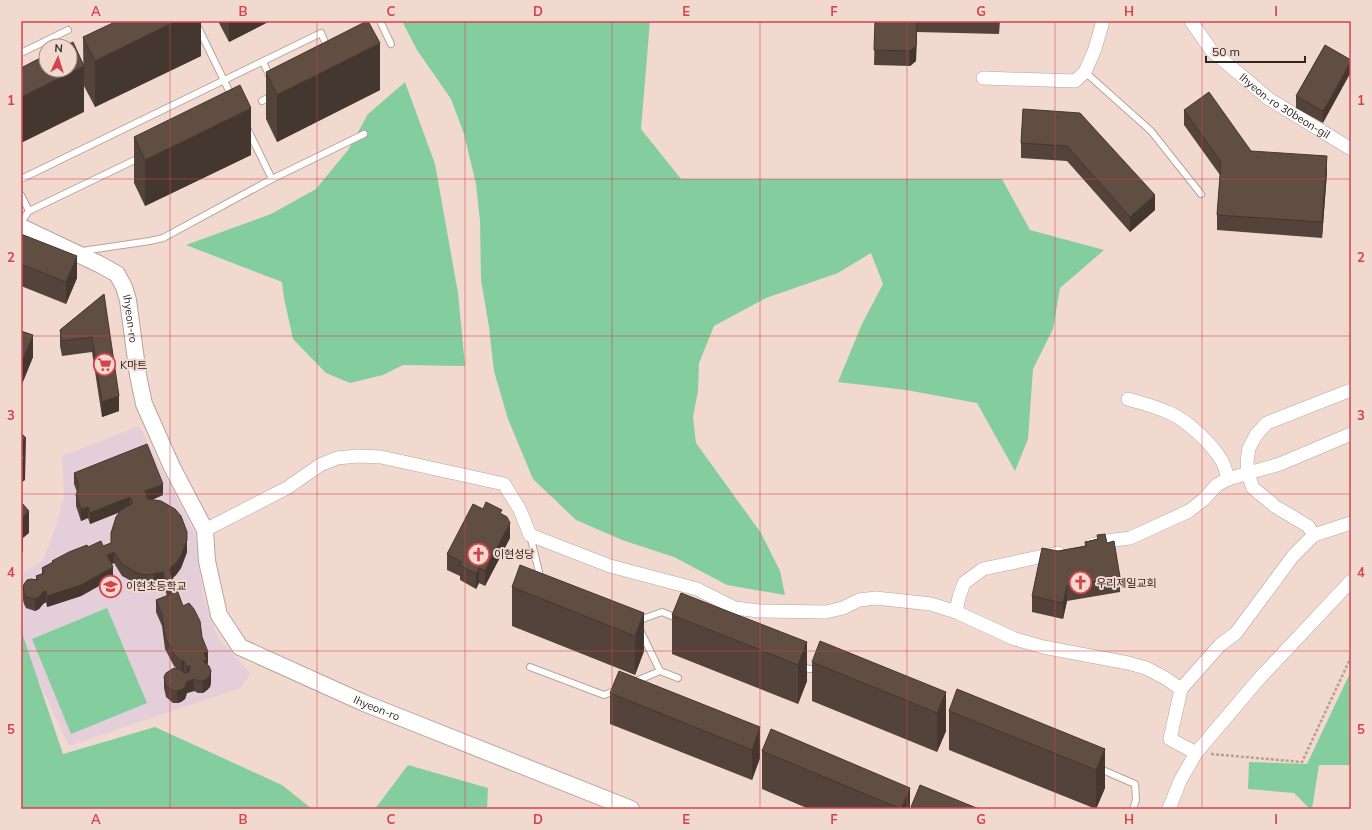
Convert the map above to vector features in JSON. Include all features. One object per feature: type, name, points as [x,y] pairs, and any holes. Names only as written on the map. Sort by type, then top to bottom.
[{"type":"street","points":[[982,78],[1075,81],[1085,72],[1095,49],[1103,21]]},
{"type":"street","name":"Ihyeon-ro 30beon-gil","points":[[1191,21],[1211,50],[1269,99],[1351,149]]},
{"type":"street","name":"Ihyeon-ro","points":[[21,227],[117,274],[124,287],[128,300],[138,376],[144,404],[172,467],[205,530],[207,561],[218,615],[240,647],[364,703],[631,809]]},
{"type":"street","points":[[1314,536],[1308,526],[1276,507],[1253,488],[1248,474],[1247,461],[1249,448],[1256,435],[1267,423],[1351,390]]},
{"type":"street","points":[[1128,399],[1171,413],[1190,426],[1204,438],[1216,452],[1223,463],[1228,479]]},
{"type":"street","points":[[956,612],[964,583],[983,569],[1107,541],[1130,538],[1189,511],[1203,500],[1217,485],[1228,479],[1280,464],[1351,434]]},
{"type":"street","points":[[205,530],[287,488],[320,465],[337,458],[380,456],[504,484],[520,510],[530,535],[610,566],[697,589],[735,608],[759,612],[826,612],[843,608],[860,600],[876,598],[931,604],[956,612],[1015,640],[1146,668],[1165,678],[1181,689]]},
{"type":"street","points":[[1196,753],[1170,739],[1181,689],[1220,646],[1236,633],[1293,556],[1314,536],[1351,523]]},
{"type":"street","points":[[1169,809],[1180,781],[1196,753],[1258,680],[1351,581]]},
{"type":"lane","points":[[194,21],[234,101]]},
{"type":"lane","points":[[380,21],[391,44]]},
{"type":"lane","points":[[21,53],[68,30]]},
{"type":"lane","points":[[21,178],[321,33],[332,57]]},
{"type":"lane","points":[[262,101],[278,92],[263,62]]},
{"type":"lane","points":[[1085,72],[1151,131],[1201,194]]},
{"type":"lane","points":[[245,122],[272,179]]},
{"type":"lane","points":[[150,153],[29,211],[21,223],[79,252],[163,238],[272,179],[364,134]]},
{"type":"lane","points":[[21,195],[29,211]]},
{"type":"lane","points":[[530,535],[543,586]]},
{"type":"lane","points":[[628,619],[636,622],[662,612],[684,621]]},
{"type":"lane","points":[[636,622],[660,671],[678,678]]},
{"type":"lane","points":[[794,663],[809,669],[828,670]]},
{"type":"lane","points":[[530,668],[604,695],[660,671]]},
{"type":"lane","points":[[1094,766],[1135,784],[1136,800],[1133,809]]},
{"type":"path","points":[[1196,753],[1302,762],[1351,657]]},
{"type":"shaded area","name":"이현초등학교","points":[[139,426],[195,534],[203,597],[219,639],[250,673],[241,688],[69,746],[21,643],[21,575],[43,560],[57,523],[64,496],[62,456]]},
{"type":"green space","points":[[402,21],[650,21],[641,129],[681,179],[1002,179],[1030,230],[1104,250],[1060,288],[1053,329],[1033,369],[1028,439],[1015,471],[977,403],[906,390],[838,382],[862,324],[883,284],[871,253],[838,273],[766,298],[714,326],[699,363],[698,391],[693,417],[696,443],[761,533],[780,571],[785,595],[727,585],[674,557],[622,540],[576,520],[533,479],[508,419],[494,371],[489,327],[481,280],[480,221],[476,184],[464,134],[451,99],[417,50]]},
{"type":"green space","points":[[405,82],[435,164],[458,293],[465,366],[403,365],[383,375],[350,383],[326,373],[293,339],[282,282],[186,245],[271,214],[316,189],[348,150],[368,114]]},
{"type":"green space","points":[[107,608],[147,703],[71,734],[32,639]]},
{"type":"green space","points":[[21,630],[63,754],[155,727],[282,785],[312,809],[21,809]]},
{"type":"green space","points":[[1351,671],[1351,765],[1319,765],[1312,809],[1310,809],[1294,793],[1248,789],[1249,762],[1307,764]]},
{"type":"green space","points":[[408,765],[488,788],[487,809],[375,809]]},
{"type":"building","points":[[117,21],[176,21],[95,61],[83,37]]},
{"type":"building","points":[[367,21],[380,43],[277,95],[266,72]]},
{"type":"building","points":[[875,21],[917,21],[916,46],[910,51],[874,50]]},
{"type":"building","points":[[1325,45],[1351,61],[1323,111],[1296,96]]},
{"type":"building","points":[[78,53],[84,66],[78,69]]},
{"type":"building","points":[[38,59],[38,78],[60,78],[21,97],[21,68]]},
{"type":"building","points":[[240,85],[251,108],[145,160],[134,137]]},
{"type":"building","points":[[1209,92],[1251,151],[1327,156],[1322,222],[1217,215],[1221,162],[1184,110]]},
{"type":"building","points":[[1023,109],[1080,113],[1155,195],[1130,217],[1067,146],[1021,143]]},
{"type":"building","points":[[21,234],[77,256],[66,282],[21,264]]},
{"type":"building","points":[[104,294],[119,396],[102,402],[92,337],[62,341],[60,330]]},
{"type":"building","points":[[21,331],[33,335],[22,362],[21,361]]},
{"type":"building","points":[[21,433],[26,438],[21,442]]},
{"type":"building","points":[[147,444],[163,484],[145,491],[148,499],[161,501],[175,509],[181,516],[187,532],[187,540],[181,556],[169,569],[183,606],[189,603],[200,621],[202,637],[208,652],[204,653],[207,660],[203,661],[209,666],[211,671],[207,679],[198,681],[194,679],[187,682],[185,687],[177,691],[173,691],[166,686],[164,677],[166,673],[174,668],[185,673],[189,672],[190,666],[187,667],[184,661],[181,661],[174,654],[165,637],[162,615],[156,600],[171,594],[163,572],[145,575],[137,573],[122,564],[114,552],[107,555],[113,567],[81,585],[47,596],[46,591],[35,599],[26,597],[23,588],[27,580],[38,580],[36,576],[44,573],[42,568],[69,552],[87,545],[88,547],[101,541],[103,546],[111,543],[111,533],[116,517],[121,510],[133,503],[130,497],[90,513],[88,507],[81,509],[76,495],[79,486],[74,473]]},
{"type":"building","points":[[21,453],[25,458],[21,462]]},
{"type":"building","points":[[21,502],[29,511],[21,518]]},
{"type":"building","name":"이현성당","points":[[486,502],[502,510],[500,513],[507,517],[510,523],[485,571],[479,568],[476,574],[460,565],[462,562],[447,554],[473,504],[483,509]]},
{"type":"building","points":[[1105,534],[1107,543],[1114,541],[1120,577],[1067,586],[1063,603],[1032,596],[1042,548],[1058,551],[1086,546],[1085,542],[1098,539],[1097,535]]},
{"type":"building","points":[[520,565],[644,613],[635,636],[512,587]]},
{"type":"building","points":[[681,593],[807,642],[798,665],[672,615]]},
{"type":"building","points":[[820,641],[946,692],[937,713],[812,662]]},
{"type":"building","points":[[619,671],[760,727],[752,750],[610,693]]},
{"type":"building","points":[[957,689],[1105,749],[1096,770],[949,711]]},
{"type":"building","points":[[771,729],[910,788],[901,809],[762,751]]},
{"type":"building","points":[[920,785],[979,809],[917,809],[911,807]]},
{"type":"place","name":"K마트","points":[[105,365]]},
{"type":"place","name":"이현성당","points":[[479,554]]},
{"type":"place","name":"우리제일교회","points":[[1081,583]]},
{"type":"place","name":"이현초등학교","points":[[111,586]]}]
